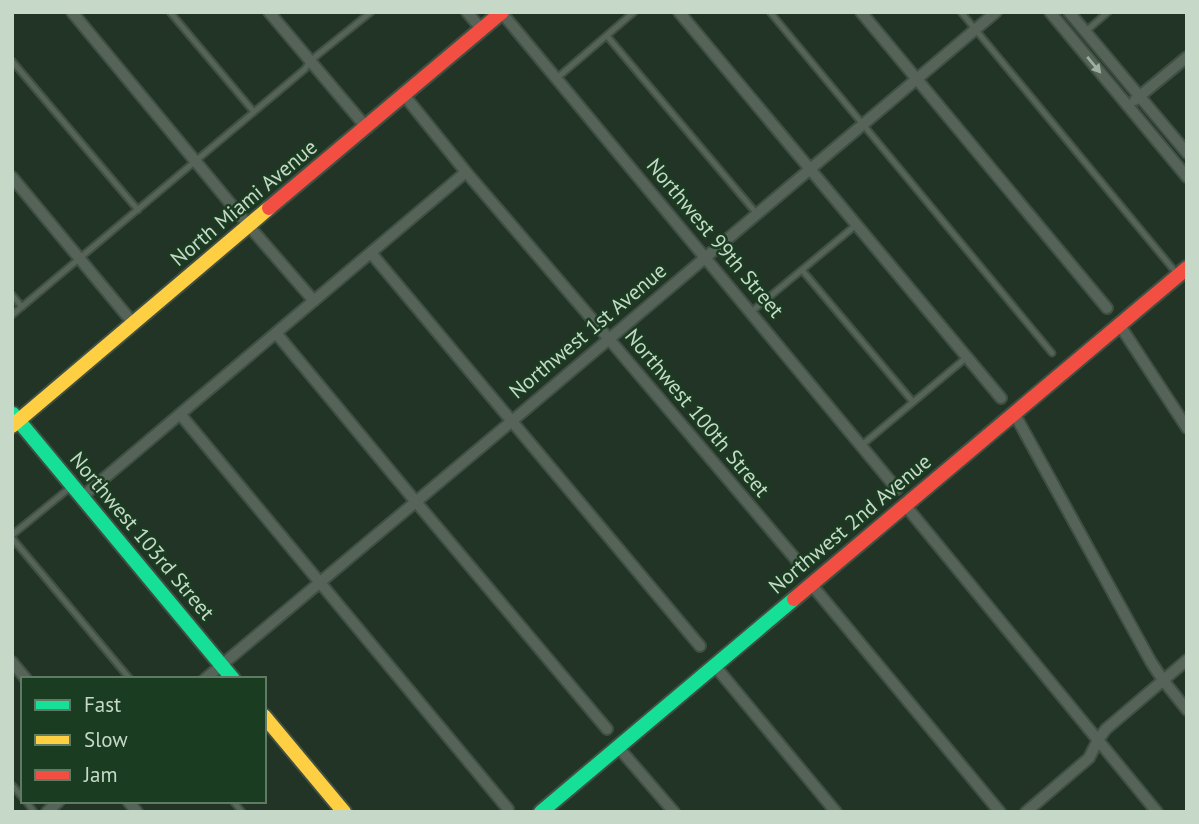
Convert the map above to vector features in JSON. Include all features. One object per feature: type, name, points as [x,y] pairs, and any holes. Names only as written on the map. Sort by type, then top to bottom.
[{"type":"main road","name":"North Miami Avenue","points":[[14,420],[502,12]]},
{"type":"main road","name":"Northwest 2nd Avenue","points":[[541,812],[1183,271]]},
{"type":"main road","name":"Northwest 103rd Street","points":[[14,420],[77,491],[231,677]]},
{"type":"main road","points":[[266,718],[344,812]]},
{"type":"street","points":[[72,12],[314,301]]},
{"type":"street","points":[[269,12],[366,127]]},
{"type":"street","points":[[467,12],[482,30]]},
{"type":"street","name":"Northwest 99th Street","points":[[502,12],[897,489]]},
{"type":"street","points":[[679,12],[1001,398]]},
{"type":"street","points":[[861,12],[1107,308]]},
{"type":"street","name":"Northwest 1st Avenue","points":[[207,677],[996,12]]},
{"type":"street","points":[[1051,12],[1187,177]]},
{"type":"street","points":[[1069,12],[1187,153]]},
{"type":"street","points":[[1128,106],[1187,57]]},
{"type":"street","name":"Northwest 100th Street","points":[[404,95],[466,172],[799,564]]},
{"type":"street","points":[[77,491],[180,414],[466,172]]},
{"type":"street","points":[[12,177],[133,323]]},
{"type":"street","points":[[371,253],[700,646]]},
{"type":"street","points":[[1119,324],[1187,428]]},
{"type":"street","points":[[276,333],[607,729]]},
{"type":"street","points":[[1014,413],[1151,662],[1187,710]]},
{"type":"street","points":[[180,414],[508,809]]},
{"type":"street","points":[[905,505],[1157,812]]},
{"type":"street","points":[[811,584],[1000,812]]},
{"type":"street","points":[[1026,812],[1089,758],[1106,729],[1187,660]]},
{"type":"street","points":[[12,662],[24,677]]},
{"type":"street","points":[[715,666],[836,812]]},
{"type":"street","points":[[618,747],[674,812]]},
{"type":"lane","points":[[170,12],[254,112]]},
{"type":"lane","points":[[557,78],[634,12]]},
{"type":"lane","points":[[769,12],[1052,353]]},
{"type":"lane","points":[[961,12],[1183,271]]},
{"type":"lane","points":[[1086,32],[1108,12]]},
{"type":"lane","points":[[12,315],[369,13]]},
{"type":"lane","points":[[607,36],[757,214]]},
{"type":"lane","points":[[12,61],[138,210]]},
{"type":"lane","points":[[751,312],[856,225]]},
{"type":"lane","points":[[802,270],[913,402]]},
{"type":"lane","points":[[12,295],[22,307]]},
{"type":"lane","points":[[861,445],[967,357]]},
{"type":"lane","points":[[77,491],[12,537],[128,677]]},
{"type":"traffic: fast","points":[[13,414],[231,677]]},
{"type":"traffic: fast","points":[[541,812],[794,599]]},
{"type":"traffic: slow","points":[[12,426],[269,208]]},
{"type":"traffic: slow","points":[[266,718],[344,812]]},
{"type":"traffic: jam","points":[[269,208],[502,12]]},
{"type":"traffic: jam","points":[[794,599],[1187,268]]}]
